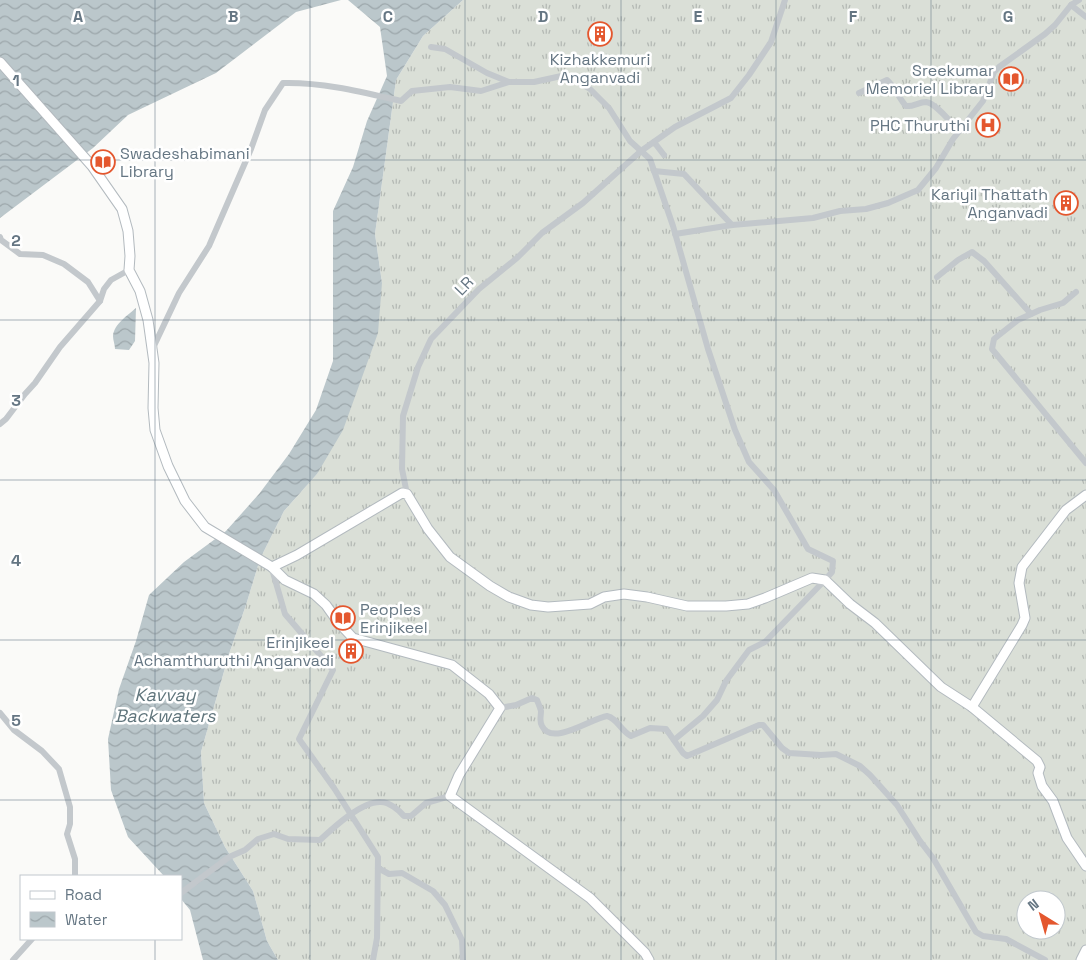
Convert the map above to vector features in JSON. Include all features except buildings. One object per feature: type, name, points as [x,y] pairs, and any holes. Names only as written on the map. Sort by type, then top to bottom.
[{"type":"street","name":"LR","points":[[407,494],[402,469],[403,416],[418,367],[431,339],[479,289],[517,258],[542,233],[583,203],[641,151],[675,127],[731,98],[771,42],[785,0]]},
{"type":"street","points":[[675,234],[732,225],[813,218],[840,211],[866,209],[888,203],[918,190],[936,168],[959,131],[983,101],[994,72],[1045,34],[1071,5],[1079,0]]},
{"type":"street","points":[[1071,5],[1086,16]]},
{"type":"street","points":[[431,47],[446,49],[487,73],[509,82]]},
{"type":"street","points":[[0,62],[92,166],[122,209],[128,231],[129,270],[140,291],[148,320],[154,363],[153,408],[155,430],[168,466],[185,501],[205,527],[272,568],[285,580],[314,594],[326,605],[353,638],[452,665],[489,694],[500,708]]},
{"type":"street","points":[[152,351],[179,293],[209,246],[251,150],[265,110],[283,82],[300,82],[351,89],[401,101],[412,91],[450,87],[481,91],[509,82],[534,82],[566,75],[590,89],[609,108],[630,141],[650,159],[675,234],[708,349],[735,430],[749,462],[774,490],[808,549],[833,561],[832,572],[825,580],[765,642],[749,650],[726,681],[717,700],[703,716],[674,740]]},
{"type":"street","points":[[858,93],[887,80],[894,86],[901,101],[906,106],[910,107],[925,102],[934,105],[959,131]]},
{"type":"street","points":[[654,142],[664,155]]},
{"type":"street","points":[[654,171],[684,174],[732,225]]},
{"type":"street","points":[[0,237],[20,254],[42,255],[64,264],[88,282],[100,301]]},
{"type":"street","points":[[937,277],[958,260],[972,252],[984,261],[1031,314]]},
{"type":"street","points":[[0,424],[35,383],[60,347],[100,301],[104,289],[111,280],[129,270]]},
{"type":"street","points":[[1076,292],[1063,303],[1018,320],[994,339],[992,348],[1086,463]]},
{"type":"street","points":[[272,568],[402,493],[407,494],[428,529],[450,557],[490,586],[509,597],[531,605],[548,607],[590,604],[604,596],[624,594],[687,606],[726,606],[748,604],[812,578],[825,580],[850,604],[875,623],[941,687],[972,707],[1037,761],[1040,767],[1038,773],[1042,786],[1053,801],[1067,838],[1086,866]]},
{"type":"street","points":[[972,707],[1025,618],[1018,583],[1022,567],[1066,510],[1086,495]]},
{"type":"street","points":[[272,568],[285,614],[333,670],[299,739],[378,857],[377,938],[374,960]]},
{"type":"street","points":[[450,796],[459,775],[500,708],[516,705],[532,698],[537,700],[541,712],[540,723],[543,730],[553,734],[576,728],[607,716],[612,717],[625,733],[631,736],[650,728],[666,729],[683,753],[688,756],[759,725],[763,725],[782,748],[789,753],[836,754],[860,766],[898,805],[933,858],[976,932],[983,936],[1006,940],[1045,960]]},
{"type":"street","points":[[0,713],[14,730],[42,751],[59,769],[70,807],[68,834],[75,859],[75,875]]},
{"type":"street","points":[[182,891],[229,857],[245,850],[258,840],[274,834],[288,839],[320,840],[335,826],[363,806],[381,802],[398,809],[404,816],[411,816],[426,803],[450,796]]},
{"type":"street","points":[[450,796],[590,898],[645,953],[649,960]]},
{"type":"street","points":[[378,868],[389,874],[402,873],[433,891],[445,905],[462,940],[463,960]]},
{"type":"street","points":[[13,960],[31,940]]},
{"type":"street","points":[[1081,960],[1086,950]]},
{"type":"green space","points":[[463,0],[1086,0],[1086,960],[278,960],[267,941],[253,891],[225,847],[204,803],[201,752],[229,654],[260,559],[284,511],[317,474],[382,283],[375,234],[396,80],[423,36]]},
{"type":"water","points":[[0,0],[341,0],[296,12],[216,73],[128,115],[93,148],[0,218]]},
{"type":"water","name":"Kavvay Backwaters","points":[[348,0],[463,0],[423,36],[396,80],[375,234],[382,283],[378,333],[343,430],[317,474],[284,511],[260,559],[229,654],[201,752],[204,803],[225,847],[253,891],[267,941],[278,960],[203,960],[190,910],[182,900],[182,875],[163,875],[128,837],[111,790],[108,739],[119,689],[136,641],[149,595],[184,562],[226,531],[259,494],[289,454],[316,410],[333,361],[333,211],[353,167],[367,121],[387,76],[380,27]]},
{"type":"water","points":[[136,308],[135,341],[129,350],[115,349],[113,336],[116,328]]},
{"type":"place","name":"Kizhakkemuri Anganvadi","points":[[600,34]]},
{"type":"place","name":"Sreekumar Memoriel Library","points":[[1011,79]]},
{"type":"place","name":"PHC Thuruthi","points":[[988,125]]},
{"type":"place","name":"Swadeshabimani Library","points":[[103,162]]},
{"type":"place","name":"Kariyil Thattath Anganvadi","points":[[1066,203]]},
{"type":"place","name":"Peoples Erinjikeel","points":[[343,618]]},
{"type":"place","name":"Erinjikeel Achamthuruthi Anganvadi","points":[[351,651]]}]
